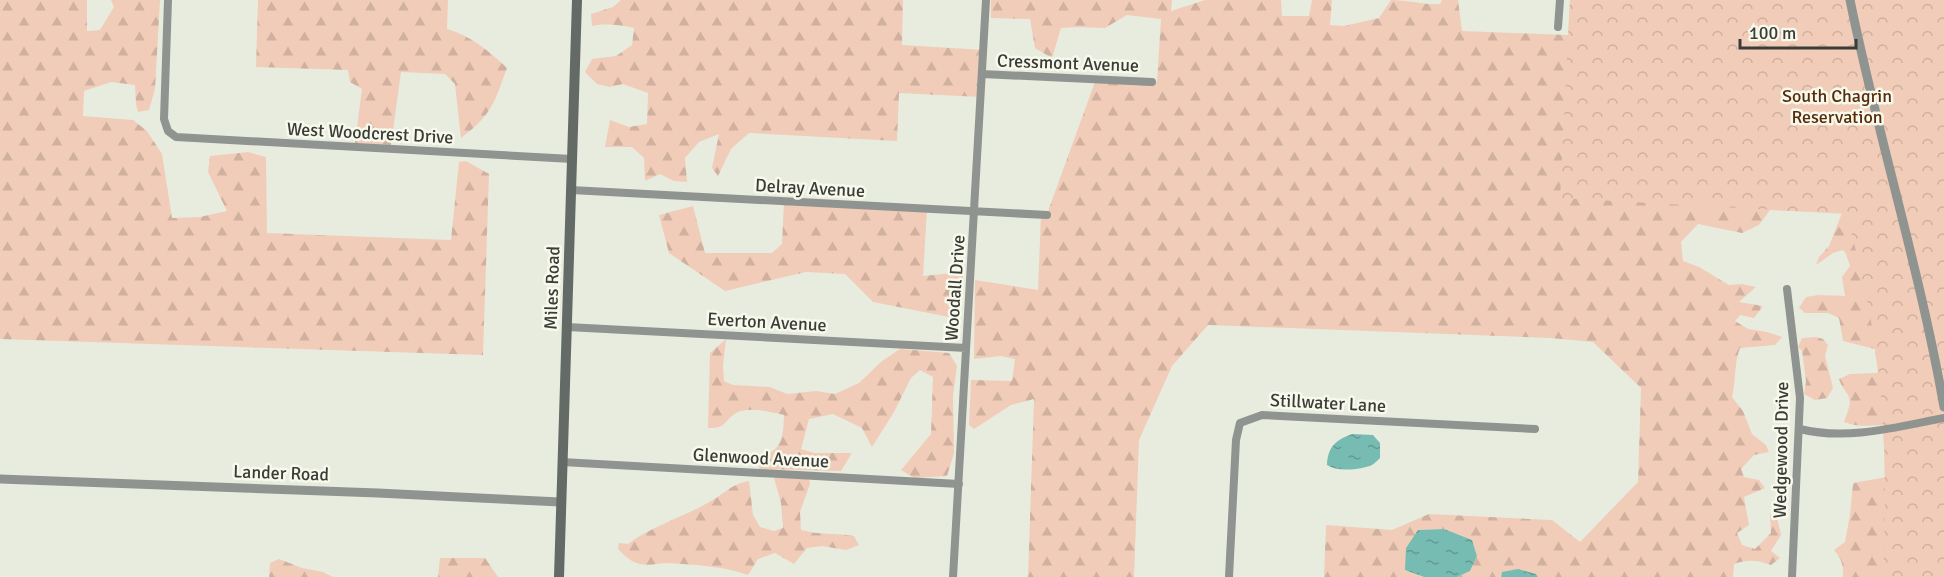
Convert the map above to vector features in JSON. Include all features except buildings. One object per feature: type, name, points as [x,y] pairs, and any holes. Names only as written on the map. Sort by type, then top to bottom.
[{"type":"main road","name":"Miles Road","points":[[559,577],[577,0]]},
{"type":"street","name":"West Woodcrest Drive","points":[[168,0],[164,119],[168,131],[176,137],[572,159]]},
{"type":"street","name":"Woodall Drive","points":[[953,577],[986,0]]},
{"type":"street","points":[[1558,27],[1560,0]]},
{"type":"street","points":[[1850,0],[1868,87],[1927,320],[1944,407]]},
{"type":"street","name":"Cressmont Avenue","points":[[982,75],[1152,82]]},
{"type":"street","name":"Delray Avenue","points":[[571,190],[1047,215]]},
{"type":"street","name":"Wedgewood Drive","points":[[1787,289],[1800,398],[1792,577]]},
{"type":"street","name":"Everton Avenue","points":[[567,327],[966,348]]},
{"type":"street","name":"Stillwater Lane","points":[[1229,577],[1236,440],[1240,423],[1262,415],[1535,429]]},
{"type":"street","points":[[1800,429],[1814,433],[1854,434],[1944,418]]},
{"type":"street","name":"Glenwood Avenue","points":[[562,462],[959,484]]},
{"type":"street","name":"Lander Road","points":[[0,479],[560,502]]},
{"type":"green space","points":[[0,0],[87,0],[87,31],[100,30],[114,7],[111,0],[160,0],[155,89],[149,110],[138,112],[135,85],[111,82],[84,91],[83,116],[133,120],[147,131],[162,154],[172,218],[200,217],[227,211],[208,172],[210,156],[248,152],[266,157],[267,233],[451,240],[459,162],[466,161],[489,174],[483,355],[0,339]]},
{"type":"green space","points":[[258,0],[448,0],[447,29],[472,40],[507,68],[491,108],[461,138],[455,84],[445,74],[401,72],[391,145],[355,143],[362,89],[350,82],[348,70],[256,67]]},
{"type":"green space","points":[[621,0],[903,0],[902,45],[984,50],[981,97],[899,93],[897,141],[749,133],[731,149],[718,176],[712,168],[719,134],[699,142],[685,158],[687,182],[674,181],[660,174],[645,181],[644,158],[632,147],[605,147],[610,120],[629,127],[647,124],[648,93],[623,84],[609,87],[597,84],[585,72],[592,59],[616,56],[632,45],[634,28],[613,25],[592,26],[591,14],[613,7]]},
{"type":"green space","points":[[991,0],[1172,0],[1171,11],[1205,0],[1281,0],[1282,16],[1309,16],[1312,0],[1332,0],[1330,25],[1344,26],[1379,18],[1391,0],[1440,4],[1442,0],[1458,0],[1462,31],[1568,35],[1570,0],[1944,0],[1944,577],[1843,577],[1842,562],[1834,550],[1845,542],[1853,483],[1886,477],[1883,425],[1868,426],[1844,422],[1849,399],[1839,379],[1850,374],[1878,373],[1875,349],[1843,341],[1839,318],[1828,313],[1805,313],[1799,308],[1806,297],[1845,296],[1842,277],[1850,266],[1843,250],[1833,253],[1816,265],[1819,257],[1829,246],[1842,213],[1770,210],[1759,225],[1742,233],[1698,224],[1681,242],[1683,261],[1699,267],[1729,285],[1742,284],[1756,287],[1739,302],[1763,306],[1754,318],[1740,315],[1735,321],[1748,329],[1782,337],[1775,345],[1740,348],[1732,397],[1743,411],[1752,434],[1766,445],[1769,452],[1754,455],[1741,469],[1744,477],[1759,480],[1765,488],[1744,497],[1749,525],[1737,533],[1742,545],[1755,549],[1771,533],[1770,515],[1776,513],[1781,535],[1771,551],[1780,558],[1771,565],[1753,561],[1739,562],[1734,564],[1733,577],[1538,577],[1536,574],[1502,572],[1501,577],[1457,577],[1470,571],[1477,556],[1472,540],[1444,529],[1418,530],[1405,570],[1424,577],[1324,577],[1326,525],[1392,530],[1429,514],[1552,520],[1580,542],[1638,482],[1641,388],[1593,342],[1551,338],[1208,325],[1172,366],[1139,440],[1134,577],[1028,577],[1034,399],[1011,405],[974,429],[969,425],[971,380],[1012,381],[1015,359],[1001,356],[974,359],[975,280],[1038,290],[1041,215],[1047,214],[1096,79],[1157,82],[1161,19],[1127,15],[1105,28],[1061,28],[1052,58],[1035,48],[1030,19],[991,18]]},
{"type":"green space","name":"South Chagrin Reservation","points":[[1570,0],[1944,0],[1944,577],[1883,577],[1885,472],[1881,393],[1869,309],[1847,214],[1560,198]]},
{"type":"green space","points":[[784,202],[927,209],[923,276],[963,272],[959,319],[873,302],[845,274],[806,272],[725,291],[669,253],[659,215],[693,206],[705,253],[772,253],[782,244]]},
{"type":"green space","points":[[1802,338],[1823,339],[1828,345],[1825,356],[1833,388],[1827,398],[1815,400],[1804,394],[1806,381],[1802,351],[1798,347]]},
{"type":"green space","points":[[726,339],[724,381],[733,385],[770,387],[787,394],[816,391],[835,394],[859,383],[882,361],[900,349],[949,353],[957,366],[953,396],[954,453],[947,476],[914,478],[901,470],[931,434],[933,377],[920,370],[911,378],[894,412],[872,447],[862,428],[833,414],[809,419],[801,449],[814,453],[852,453],[841,471],[759,469],[760,456],[773,451],[780,442],[784,415],[747,410],[736,413],[722,426],[708,428],[710,353]]},
{"type":"green space","points":[[774,478],[809,478],[810,484],[800,512],[801,530],[854,536],[859,545],[846,550],[822,546],[807,548],[794,564],[775,553],[758,559],[748,575],[699,565],[641,564],[630,560],[618,549],[619,543],[628,544],[649,531],[705,504],[736,485],[749,481],[753,515],[760,527],[774,531],[783,528],[781,503]]},
{"type":"green space","points":[[440,558],[485,558],[498,577],[438,577]]},
{"type":"green space","points":[[279,559],[333,577],[269,577],[270,563]]},
{"type":"water","points":[[1352,434],[1373,435],[1380,443],[1380,458],[1372,465],[1356,469],[1337,469],[1327,465],[1331,448],[1341,439]]},
{"type":"water","points":[[1444,529],[1472,540],[1477,556],[1470,571],[1457,577],[1424,577],[1405,570],[1406,548],[1418,530]]},
{"type":"water","points":[[1518,569],[1536,574],[1538,577],[1501,577],[1502,572]]}]
